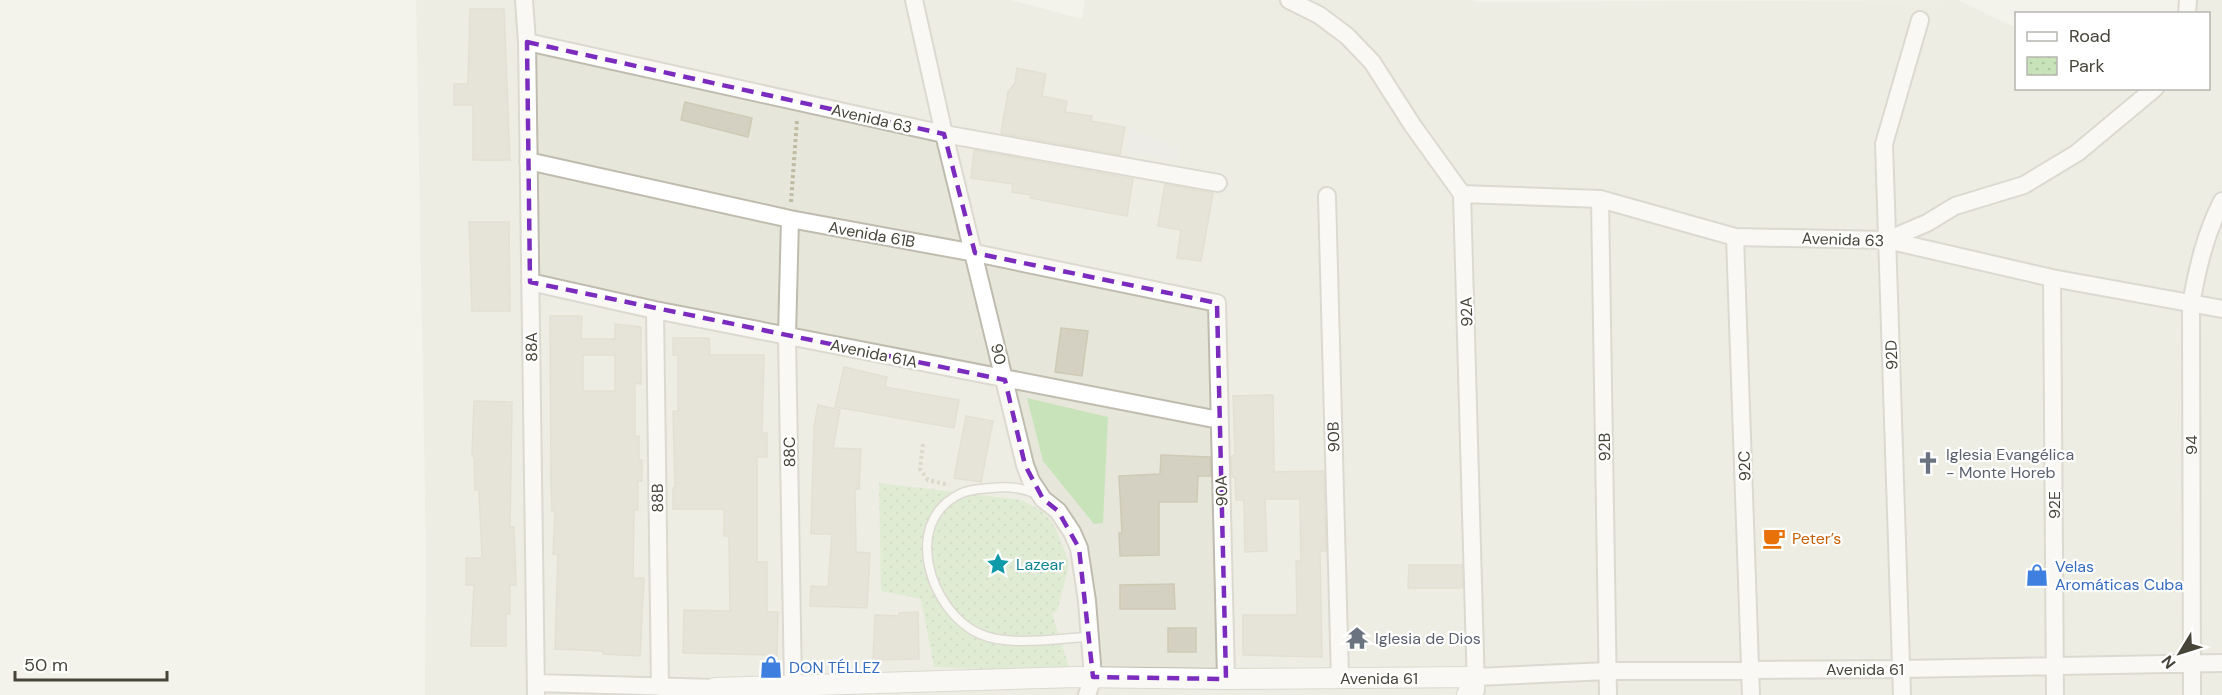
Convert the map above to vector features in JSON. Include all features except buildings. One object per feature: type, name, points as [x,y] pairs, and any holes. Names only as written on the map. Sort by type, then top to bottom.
[{"type":"street","name":"88A","points":[[524,0],[527,42],[536,689]]},
{"type":"street","name":"90","points":[[914,0],[944,134],[975,253],[1025,465],[1031,481],[1043,499],[1058,511],[1072,532],[1079,548],[1090,637],[1090,686]]},
{"type":"street","points":[[1288,0],[1319,15],[1347,36],[1372,62],[1413,126],[1462,194]]},
{"type":"street","name":"92D","points":[[1902,695],[1884,144],[1920,20]]},
{"type":"street","name":"Avenida 63","points":[[527,42],[944,134],[1218,183]]},
{"type":"street","points":[[1887,240],[1927,223],[1955,206],[2024,185],[2077,153],[2153,90]]},
{"type":"street","name":"Avenida 61B","points":[[528,162],[790,219],[975,253],[1217,303]]},
{"type":"street","name":"Avenida 63","points":[[1462,194],[1600,199],[1735,237],[1887,240],[2052,278],[2222,309]]},
{"type":"street","name":"92A","points":[[1462,194],[1473,689]]},
{"type":"street","name":"90B","points":[[1327,196],[1340,678]]},
{"type":"street","name":"92B","points":[[1600,199],[1608,695]]},
{"type":"street","name":"94","points":[[2192,695],[2191,304],[2200,254],[2222,201]]},
{"type":"street","name":"88C","points":[[790,219],[787,336],[793,686]]},
{"type":"street","name":"92C","points":[[1735,237],[1752,695]]},
{"type":"street","name":"92E","points":[[2052,278],[2055,695]]},
{"type":"street","name":"Avenida 61A","points":[[530,282],[655,310],[1219,420]]},
{"type":"street","name":"90A","points":[[1217,303],[1226,679]]},
{"type":"street","name":"88B","points":[[655,310],[660,687]]},
{"type":"street","name":"Avenida 61","points":[[536,689],[660,687],[715,692],[793,686],[878,689],[1090,686],[1226,679],[1340,678],[1473,689],[1608,671],[1901,669],[2222,663]]},
{"type":"lane","points":[[1043,499],[1028,490],[1014,487],[970,490],[958,494],[936,513],[931,524],[928,538],[929,569],[933,585],[951,614],[975,631],[1000,640],[1090,637]]},
{"type":"path","points":[[790,219],[798,101]]},
{"type":"path","points":[[923,444],[920,469],[928,480],[970,490]]},
{"type":"highlighted area","points":[[527,42],[944,134],[975,253],[1217,303],[1226,679],[1093,677],[1079,548],[1058,511],[1043,499],[1025,465],[1005,380],[530,282]]},
{"type":"shaded area","points":[[416,0],[1011,0],[1082,19],[1085,0],[1471,0],[1477,2],[1959,0],[2015,28],[2015,90],[2210,90],[2210,12],[2187,12],[2188,0],[2222,0],[2222,695],[425,695],[426,554]]},
{"type":"shaded area","points":[[1130,128],[1180,149],[1179,161],[1125,152]]},
{"type":"green space","points":[[1027,398],[1108,417],[1103,523],[1094,524],[1043,461]]},
{"type":"green space","points":[[879,483],[1022,500],[1049,518],[1056,529],[1068,560],[1068,570],[1057,611],[1052,614],[1071,673],[934,667],[921,599],[881,591]]},
{"type":"place","name":"Iglesia Evangélica - Monte Horeb","points":[[1928,463]]},
{"type":"place","name":"Peter’s","points":[[1774,538]]},
{"type":"place","name":"Lazear","points":[[998,564]]},
{"type":"place","name":"Velas Aromáticas Cuba","points":[[2037,575]]},
{"type":"place","name":"Iglesia de Dios","points":[[1357,638]]},
{"type":"place","name":"DON TÉLLEZ","points":[[771,667]]}]
